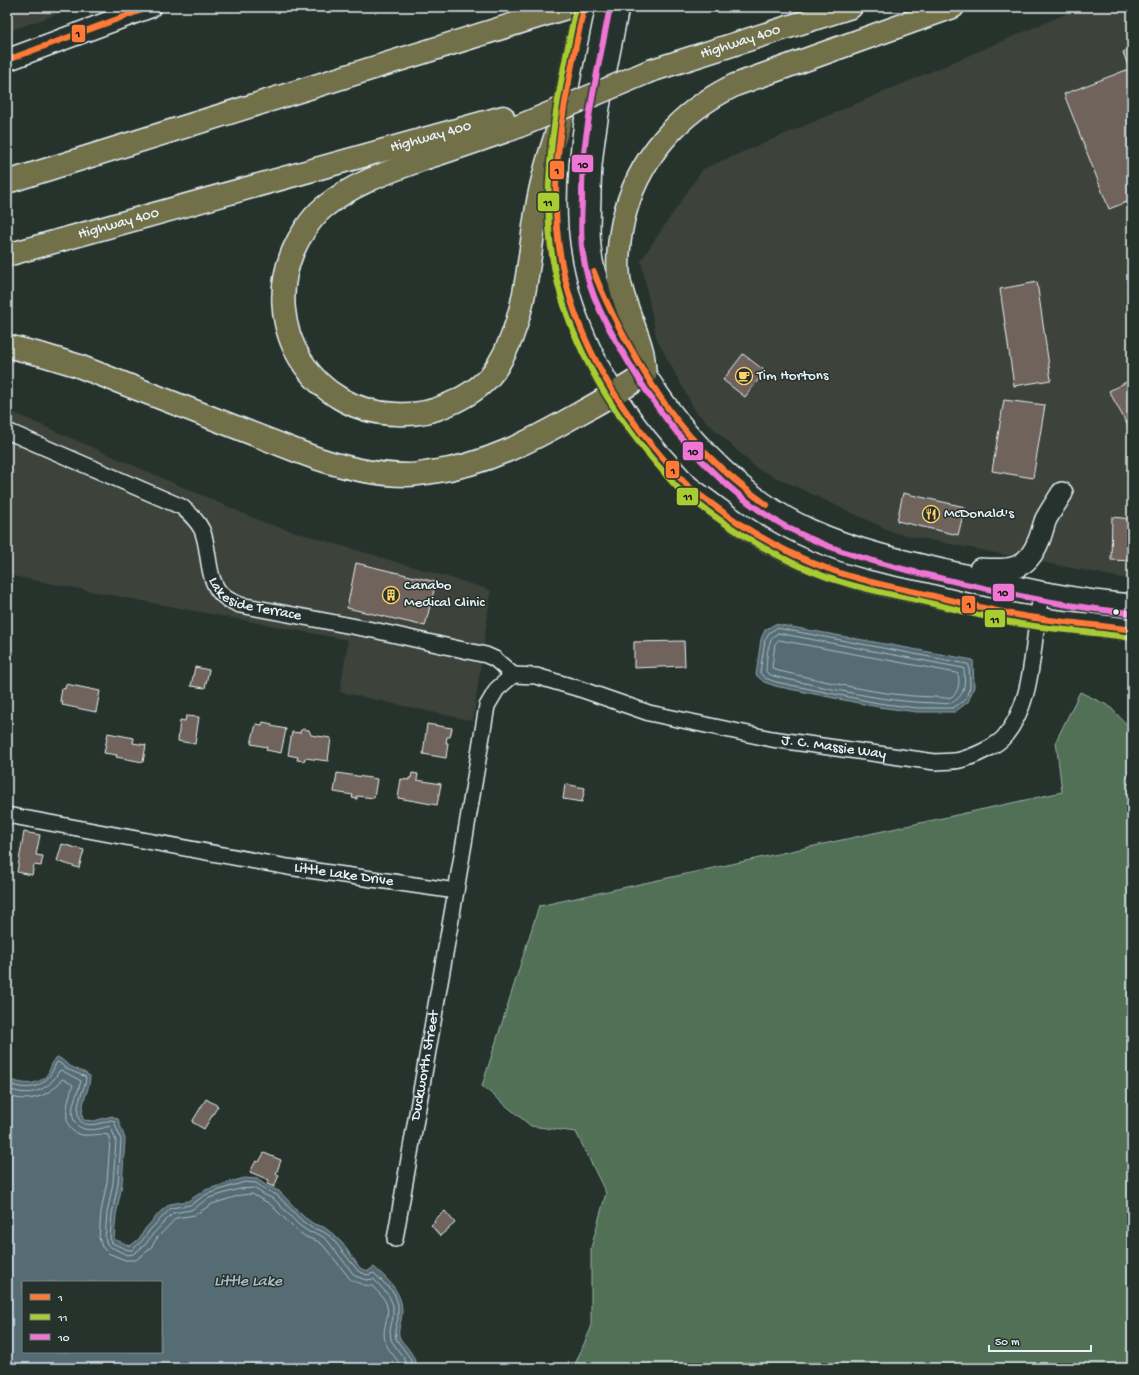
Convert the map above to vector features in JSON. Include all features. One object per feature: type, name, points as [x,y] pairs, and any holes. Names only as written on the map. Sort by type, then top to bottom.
[{"type":"highway","points":[[7,182],[531,11],[569,7]]},
{"type":"highway","name":"Highway 400","points":[[7,255],[494,120],[534,113],[650,71],[851,7]]},
{"type":"highway","points":[[7,346],[76,365],[326,462],[351,469],[409,475],[466,466],[492,458],[525,443],[614,394],[645,375],[642,351],[621,290],[618,256],[620,235],[631,192],[642,170],[660,143],[674,127],[702,104],[735,85],[954,7]]},
{"type":"highway","points":[[534,113],[375,178],[341,195],[321,209],[300,236],[289,259],[284,281],[283,308],[292,345],[302,364],[333,394],[346,402],[371,411],[386,414],[414,414],[430,412],[453,403],[467,395],[489,378],[498,366],[511,340],[522,302],[539,194],[550,153],[565,108]]},
{"type":"main road","points":[[7,60],[150,7]]},
{"type":"main road","points":[[584,7],[565,108],[559,154],[557,228],[561,258],[570,295],[594,357],[614,394],[648,443],[688,486],[746,530],[793,555],[822,567],[897,588],[1008,613],[1132,630]]},
{"type":"main road","points":[[618,7],[592,155],[589,238],[592,260],[608,307],[645,375],[669,411],[694,440],[731,477],[783,516],[809,530],[882,557],[1041,592],[1106,603],[1132,605]]},
{"type":"main road","points":[[936,568],[999,571],[1013,569],[1023,564],[1030,559],[1046,519],[1062,493]]},
{"type":"street","name":"Lakeside Terrace","points":[[7,431],[182,507],[194,518],[202,530],[212,577],[218,590],[226,598],[240,605],[378,631],[486,655],[495,659],[513,675]]},
{"type":"street","name":"J. C. Massie Way","points":[[513,675],[536,676],[580,689],[650,713],[772,739],[935,762],[959,760],[975,755],[992,746],[1004,737],[1015,721],[1024,702],[1029,681],[1041,592]]},
{"type":"street","points":[[456,891],[486,706],[497,688],[513,675]]},
{"type":"street","name":"Little Lake Drive","points":[[7,815],[288,867],[456,891]]},
{"type":"street","name":"Duckworth Street","points":[[395,1239],[456,891]]},
{"type":"shaded area","points":[[7,7],[76,7],[7,32]]},
{"type":"shaded area","points":[[1082,7],[1132,7],[1132,580],[895,533],[756,468],[696,412],[657,340],[641,260],[703,169]]},
{"type":"shaded area","points":[[7,410],[265,523],[491,590],[473,721],[340,692],[348,640],[7,575]]},
{"type":"green space","points":[[1080,692],[1109,706],[1132,730],[1132,766],[1125,782],[1132,785],[1132,1368],[572,1368],[591,1328],[591,1248],[606,1193],[576,1132],[531,1126],[482,1086],[539,906],[1062,792],[1056,741]]},
{"type":"water","points":[[775,624],[973,660],[974,687],[968,702],[955,712],[917,712],[878,707],[775,686],[764,682],[756,675],[761,639],[765,630]]},
{"type":"water","name":"Little Lake","points":[[57,1057],[70,1066],[90,1076],[90,1082],[82,1108],[83,1120],[94,1121],[112,1116],[118,1119],[125,1139],[122,1184],[116,1215],[114,1239],[130,1246],[139,1239],[145,1229],[161,1211],[170,1204],[188,1201],[205,1190],[237,1180],[245,1178],[257,1179],[267,1186],[279,1191],[304,1217],[314,1224],[324,1227],[333,1234],[343,1244],[360,1268],[368,1271],[374,1267],[386,1278],[396,1290],[399,1297],[402,1311],[399,1336],[413,1356],[416,1368],[7,1368],[7,1078],[22,1083],[37,1082],[46,1076]]},
{"type":"building","points":[[1132,48],[1132,200],[1109,209],[1064,94],[1129,69],[1123,52]]},
{"type":"building","points":[[1037,282],[1051,380],[1014,386],[1000,289]]},
{"type":"building","name":"Tim Hortons","points":[[743,354],[765,371],[745,397],[723,380]]},
{"type":"building","points":[[1132,379],[1132,433],[1109,391]]},
{"type":"building","points":[[1004,400],[1045,405],[1033,478],[992,471]]},
{"type":"building","name":"McDonald's","points":[[903,493],[965,507],[958,535],[897,521]]},
{"type":"building","points":[[1112,517],[1132,519],[1132,561],[1111,560]]},
{"type":"building","name":"Canabo Medical Clinic","points":[[356,563],[436,582],[425,626],[347,608]]},
{"type":"building","points":[[684,641],[685,666],[634,668],[634,642]]},
{"type":"building","points":[[195,667],[209,670],[205,688],[191,686]]},
{"type":"building","points":[[66,684],[100,691],[96,712],[62,705],[63,701],[60,701],[62,688],[65,689]]},
{"type":"building","points":[[186,716],[199,717],[195,744],[178,741],[180,720],[185,721]]},
{"type":"building","points":[[263,722],[272,724],[271,726],[286,729],[281,753],[266,750],[267,747],[251,744],[256,724],[262,725]]},
{"type":"building","points":[[427,724],[452,728],[450,737],[447,737],[446,743],[448,743],[446,758],[423,754]]},
{"type":"building","points":[[303,729],[309,730],[311,735],[331,738],[328,761],[305,758],[304,761],[297,760],[298,757],[288,755],[292,732],[300,733]]},
{"type":"building","points":[[108,733],[134,738],[133,743],[146,745],[143,762],[104,753]]},
{"type":"building","points":[[337,773],[377,779],[374,798],[357,796],[357,799],[352,798],[353,795],[334,792]]},
{"type":"building","points":[[412,773],[418,774],[417,780],[441,784],[437,805],[398,798],[401,779],[409,780]]},
{"type":"building","points":[[565,784],[585,788],[582,802],[563,799]]},
{"type":"building","points":[[24,832],[40,835],[36,855],[43,856],[41,866],[34,865],[32,875],[17,872]]},
{"type":"building","points":[[62,844],[84,850],[79,868],[57,861]]},
{"type":"building","points":[[206,1099],[218,1106],[204,1129],[192,1122]]},
{"type":"building","points":[[264,1153],[281,1160],[276,1174],[279,1175],[274,1187],[267,1184],[269,1180],[250,1172],[256,1161],[259,1162]]},
{"type":"building","points":[[445,1211],[455,1223],[440,1236],[431,1225],[435,1222],[434,1220]]},
{"type":"transit line","name":"1","points":[[7,60],[150,7]]},
{"type":"transit line","name":"11","points":[[576,7],[555,116],[549,171],[549,227],[553,259],[560,291],[570,322],[583,353],[598,382],[635,437],[671,481],[682,492],[706,510],[750,540],[797,565],[829,578],[851,585],[1008,622],[1131,638]]},
{"type":"transit line","name":"1","points":[[584,7],[567,89],[559,145],[556,201],[557,229],[561,261],[568,292],[578,322],[606,379],[641,432],[677,475],[697,493],[755,534],[786,551],[834,571],[877,584],[1010,614],[1132,630]]},
{"type":"transit line","name":"10","points":[[610,7],[591,104],[585,144],[582,178],[582,248],[586,270],[595,299],[616,341],[649,394],[686,444],[708,467],[755,507],[781,524],[809,538],[846,553],[982,588],[1067,605],[1131,613]]},
{"type":"transit line","name":"1","points":[[594,272],[606,302],[626,340],[645,373],[674,416],[706,454],[767,505]]},
{"type":"place","name":"Tim Hortons","points":[[744,376]]},
{"type":"place","name":"McDonald's","points":[[931,514]]},
{"type":"place","name":"Canabo Medical Clinic","points":[[391,595]]}]
